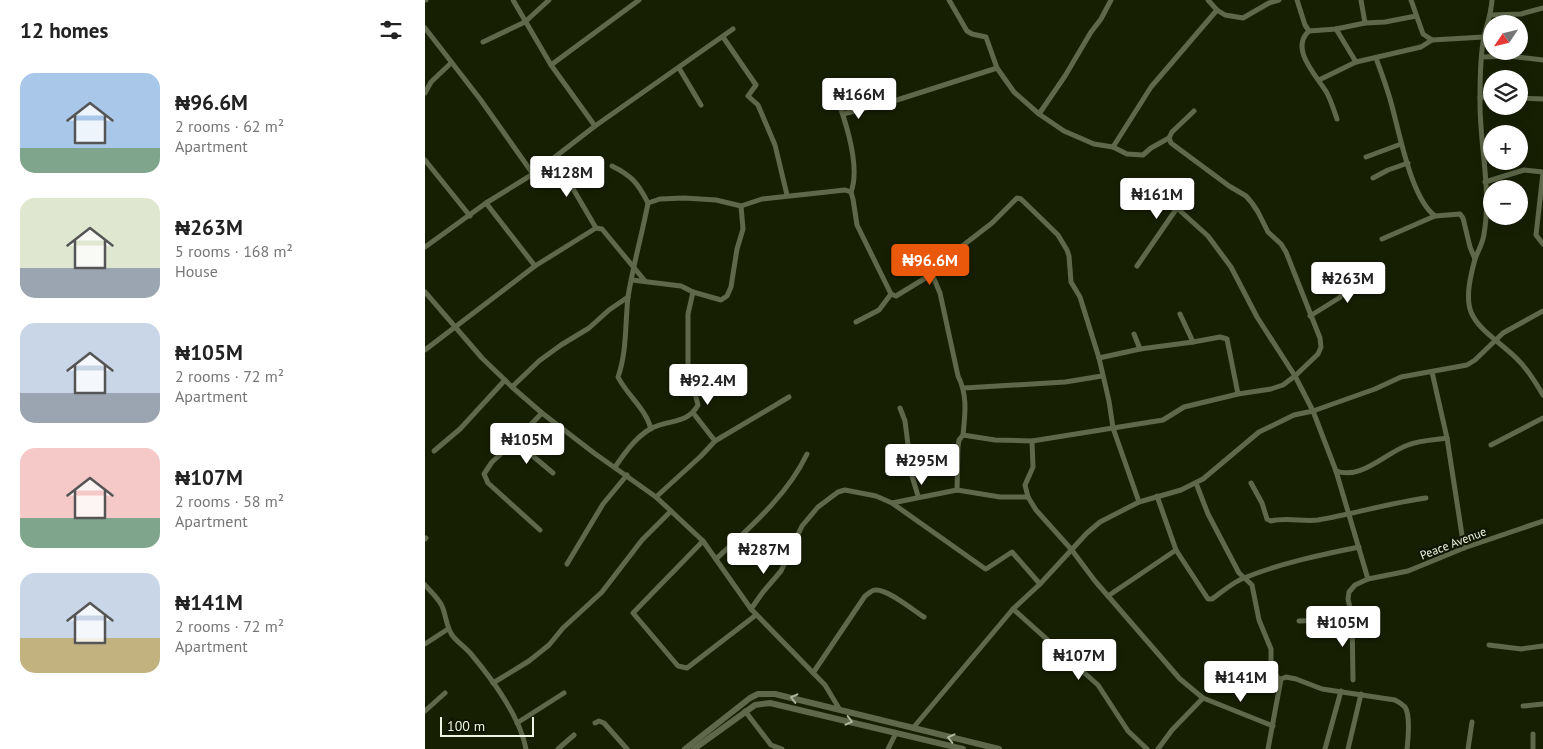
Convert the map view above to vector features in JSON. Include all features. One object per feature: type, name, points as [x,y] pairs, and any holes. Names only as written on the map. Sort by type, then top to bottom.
[{"type":"street","points":[[513,0],[551,65],[595,126]]},
{"type":"street","points":[[483,42],[525,22],[549,0]]},
{"type":"street","points":[[551,65],[639,0]]},
{"type":"street","points":[[949,0],[967,30],[972,34],[986,37],[997,68],[1014,92],[1039,114],[1064,131],[1094,144],[1113,147],[1127,154],[1143,155],[1169,138],[1172,132],[1194,112]]},
{"type":"street","points":[[1039,114],[1065,76],[1111,0]]},
{"type":"street","points":[[1208,0],[1225,16],[1243,18],[1269,3],[1279,0]]},
{"type":"street","points":[[1297,0],[1306,31],[1301,41],[1303,54],[1328,96],[1337,119]]},
{"type":"street","points":[[1361,0],[1365,23]]},
{"type":"street","points":[[1411,0],[1423,34],[1429,39],[1483,37]]},
{"type":"street","points":[[1492,0],[1491,15],[1521,14],[1543,8]]},
{"type":"street","points":[[1113,147],[1151,87],[1217,10]]},
{"type":"street","points":[[1306,31],[1336,29],[1416,16]]},
{"type":"street","points":[[425,28],[480,99],[533,174]]},
{"type":"street","points":[[425,247],[533,174],[595,126],[733,29]]},
{"type":"street","points":[[1336,29],[1356,62]]},
{"type":"street","points":[[723,37],[756,85],[748,96],[758,105],[775,145],[787,195]]},
{"type":"street","points":[[1319,80],[1356,62],[1425,46],[1429,39]]},
{"type":"street","points":[[1483,46],[1480,97],[1481,142],[1485,180]]},
{"type":"street","points":[[1482,56],[1508,56],[1543,60]]},
{"type":"street","points":[[1376,58],[1391,100],[1401,144],[1419,194],[1425,206],[1435,216]]},
{"type":"street","points":[[425,92],[431,82],[451,63]]},
{"type":"street","points":[[679,68],[701,105]]},
{"type":"street","points":[[843,114],[897,100],[997,68]]},
{"type":"street","points":[[834,90],[843,114],[855,168],[854,184],[851,192],[857,225],[891,294],[896,296],[932,274],[1017,198],[1021,198],[1057,235],[1069,256],[1071,282],[1080,297],[1099,358],[1113,428],[1139,502]]},
{"type":"street","points":[[1528,98],[1543,99]]},
{"type":"street","points":[[963,435],[995,440],[1032,441],[1163,420],[1183,407],[1238,394],[1271,389],[1283,384],[1295,376],[1319,354],[1321,347],[1320,338],[1286,252],[1281,244],[1268,232],[1258,212],[1245,196],[1175,148],[1169,138]]},
{"type":"street","points":[[1366,156],[1401,144]]},
{"type":"street","points":[[425,160],[470,216]]},
{"type":"street","points":[[551,160],[572,187],[596,228]]},
{"type":"street","points":[[1373,178],[1408,163]]},
{"type":"street","points":[[612,166],[629,174],[642,191],[648,203],[633,266],[628,297],[623,362],[617,377],[624,389],[648,418],[651,429]]},
{"type":"street","points":[[1492,180],[1524,170],[1543,173],[1537,235],[1543,244]]},
{"type":"street","points":[[1137,266],[1177,208],[1191,183]]},
{"type":"street","points":[[648,203],[660,199],[685,198],[715,200],[741,206],[762,198],[845,190],[851,192]]},
{"type":"street","points":[[486,204],[535,266]]},
{"type":"street","points":[[632,280],[681,286],[693,292],[721,300],[727,296],[731,288],[737,249],[743,229],[741,206]]},
{"type":"street","points":[[1177,208],[1208,236],[1231,267],[1257,318],[1295,376],[1313,411],[1336,471],[1368,579],[1355,585],[1349,592],[1348,599],[1352,617],[1353,680]]},
{"type":"street","points":[[1382,239],[1435,216],[1460,214],[1463,218],[1475,259]]},
{"type":"street","points":[[1485,225],[1484,236],[1475,259],[1470,285],[1469,304],[1476,320],[1519,361],[1542,392]]},
{"type":"street","points":[[425,350],[535,266],[596,228],[602,229],[645,281]]},
{"type":"street","points":[[1310,316],[1339,298],[1366,269]]},
{"type":"street","points":[[932,274],[940,293],[958,376],[964,388],[965,409],[963,435],[959,440],[958,446],[957,490]]},
{"type":"street","points":[[425,292],[512,387],[542,413],[656,497],[703,541],[756,616],[825,685],[840,710]]},
{"type":"street","points":[[615,467],[626,451],[651,429],[694,414],[698,405],[688,366],[688,314],[693,292]]},
{"type":"street","points":[[856,322],[879,310],[891,294]]},
{"type":"street","points":[[512,387],[539,361],[589,328],[609,310],[628,297]]},
{"type":"street","points":[[913,728],[1013,608],[1100,522],[1139,502],[1181,490],[1196,483],[1259,432],[1294,415],[1313,411],[1375,389],[1401,377],[1467,364],[1475,360],[1495,340],[1511,328],[1543,311]]},
{"type":"street","points":[[1180,314],[1193,342]]},
{"type":"street","points":[[1134,334],[1140,349]]},
{"type":"street","points":[[1099,358],[1140,349],[1220,337],[1227,339],[1238,394]]},
{"type":"street","points":[[1432,372],[1447,438],[1465,548]]},
{"type":"street","points":[[964,388],[1065,382],[1102,376]]},
{"type":"street","points":[[434,451],[460,429],[505,380]]},
{"type":"street","points":[[656,497],[715,442],[789,397]]},
{"type":"street","points":[[900,408],[905,421],[911,470],[918,496]]},
{"type":"street","points":[[540,530],[488,483],[484,474],[492,462],[542,413]]},
{"type":"street","points":[[694,414],[715,442]]},
{"type":"street","points":[[1491,445],[1543,418]]},
{"type":"street","points":[[1336,471],[1343,473],[1353,472],[1366,468],[1409,444],[1447,438]]},
{"type":"street","points":[[515,441],[553,473]]},
{"type":"street","points":[[1032,441],[1033,467],[1025,485],[1029,497],[1044,520],[1071,549],[1095,582],[1180,679],[1203,698],[1273,726]]},
{"type":"street","points":[[716,560],[780,494],[801,466],[807,454]]},
{"type":"street","points":[[567,564],[603,504],[627,475]]},
{"type":"street","points":[[1251,482],[1269,521],[1282,518],[1315,520],[1426,498]]},
{"type":"street","points":[[1196,483],[1223,544],[1239,573],[1243,578],[1249,580],[1252,585],[1259,620],[1271,649],[1271,666],[1278,678],[1281,679]]},
{"type":"street","points":[[751,609],[781,571],[802,526],[818,507],[838,492],[845,490],[876,496],[892,503],[986,569],[1012,552],[1039,584]]},
{"type":"street","points":[[892,503],[918,496],[957,490],[1000,498],[1029,497]]},
{"type":"street","points":[[1157,496],[1176,550],[1208,599],[1243,578],[1300,559],[1359,547]]},
{"type":"street","points":[[493,683],[529,661],[549,645],[563,628],[602,592],[643,540],[671,511]]},
{"type":"street","name":"Peace Avenue","points":[[1368,579],[1408,571],[1465,548],[1543,521]]},
{"type":"street","points":[[703,541],[633,612],[678,666],[682,668],[687,668],[756,616]]},
{"type":"street","points":[[1108,596],[1176,550]]},
{"type":"street","points":[[425,585],[442,606],[448,629],[493,683],[517,723],[523,735],[526,749]]},
{"type":"street","points":[[813,673],[865,596],[869,593],[875,590],[885,591],[924,617]]},
{"type":"street","points":[[1013,608],[1097,685],[1128,731],[1147,749]]},
{"type":"street","points":[[1299,621],[1336,620],[1352,617]]},
{"type":"street","points":[[425,644],[448,629]]},
{"type":"street","points":[[1489,645],[1521,648],[1543,646]]},
{"type":"street","points":[[1281,679],[1286,677],[1296,679],[1322,689],[1395,700],[1403,704],[1407,710],[1407,749]]},
{"type":"street","points":[[1268,749],[1281,679]]},
{"type":"street","points":[[1325,749],[1341,692]]},
{"type":"street","points":[[425,711],[445,693]]},
{"type":"street","points":[[517,723],[564,693]]},
{"type":"street","points":[[685,749],[750,698],[758,694],[775,694],[999,749]]},
{"type":"street","points":[[1348,749],[1361,694]]},
{"type":"street","points":[[1159,749],[1172,730],[1203,698]]},
{"type":"street","points":[[694,749],[745,711],[755,705],[770,702],[946,747],[963,749]]},
{"type":"street","points":[[1523,706],[1543,704]]},
{"type":"street","points":[[745,711],[771,745],[782,749]]},
{"type":"street","points":[[595,723],[599,721],[605,723],[627,749]]},
{"type":"street","points":[[1468,749],[1472,722]]},
{"type":"street","points":[[888,749],[897,733]]},
{"type":"street","points":[[1533,734],[1533,749]]},
{"type":"street","points":[[558,749],[574,735]]}]
